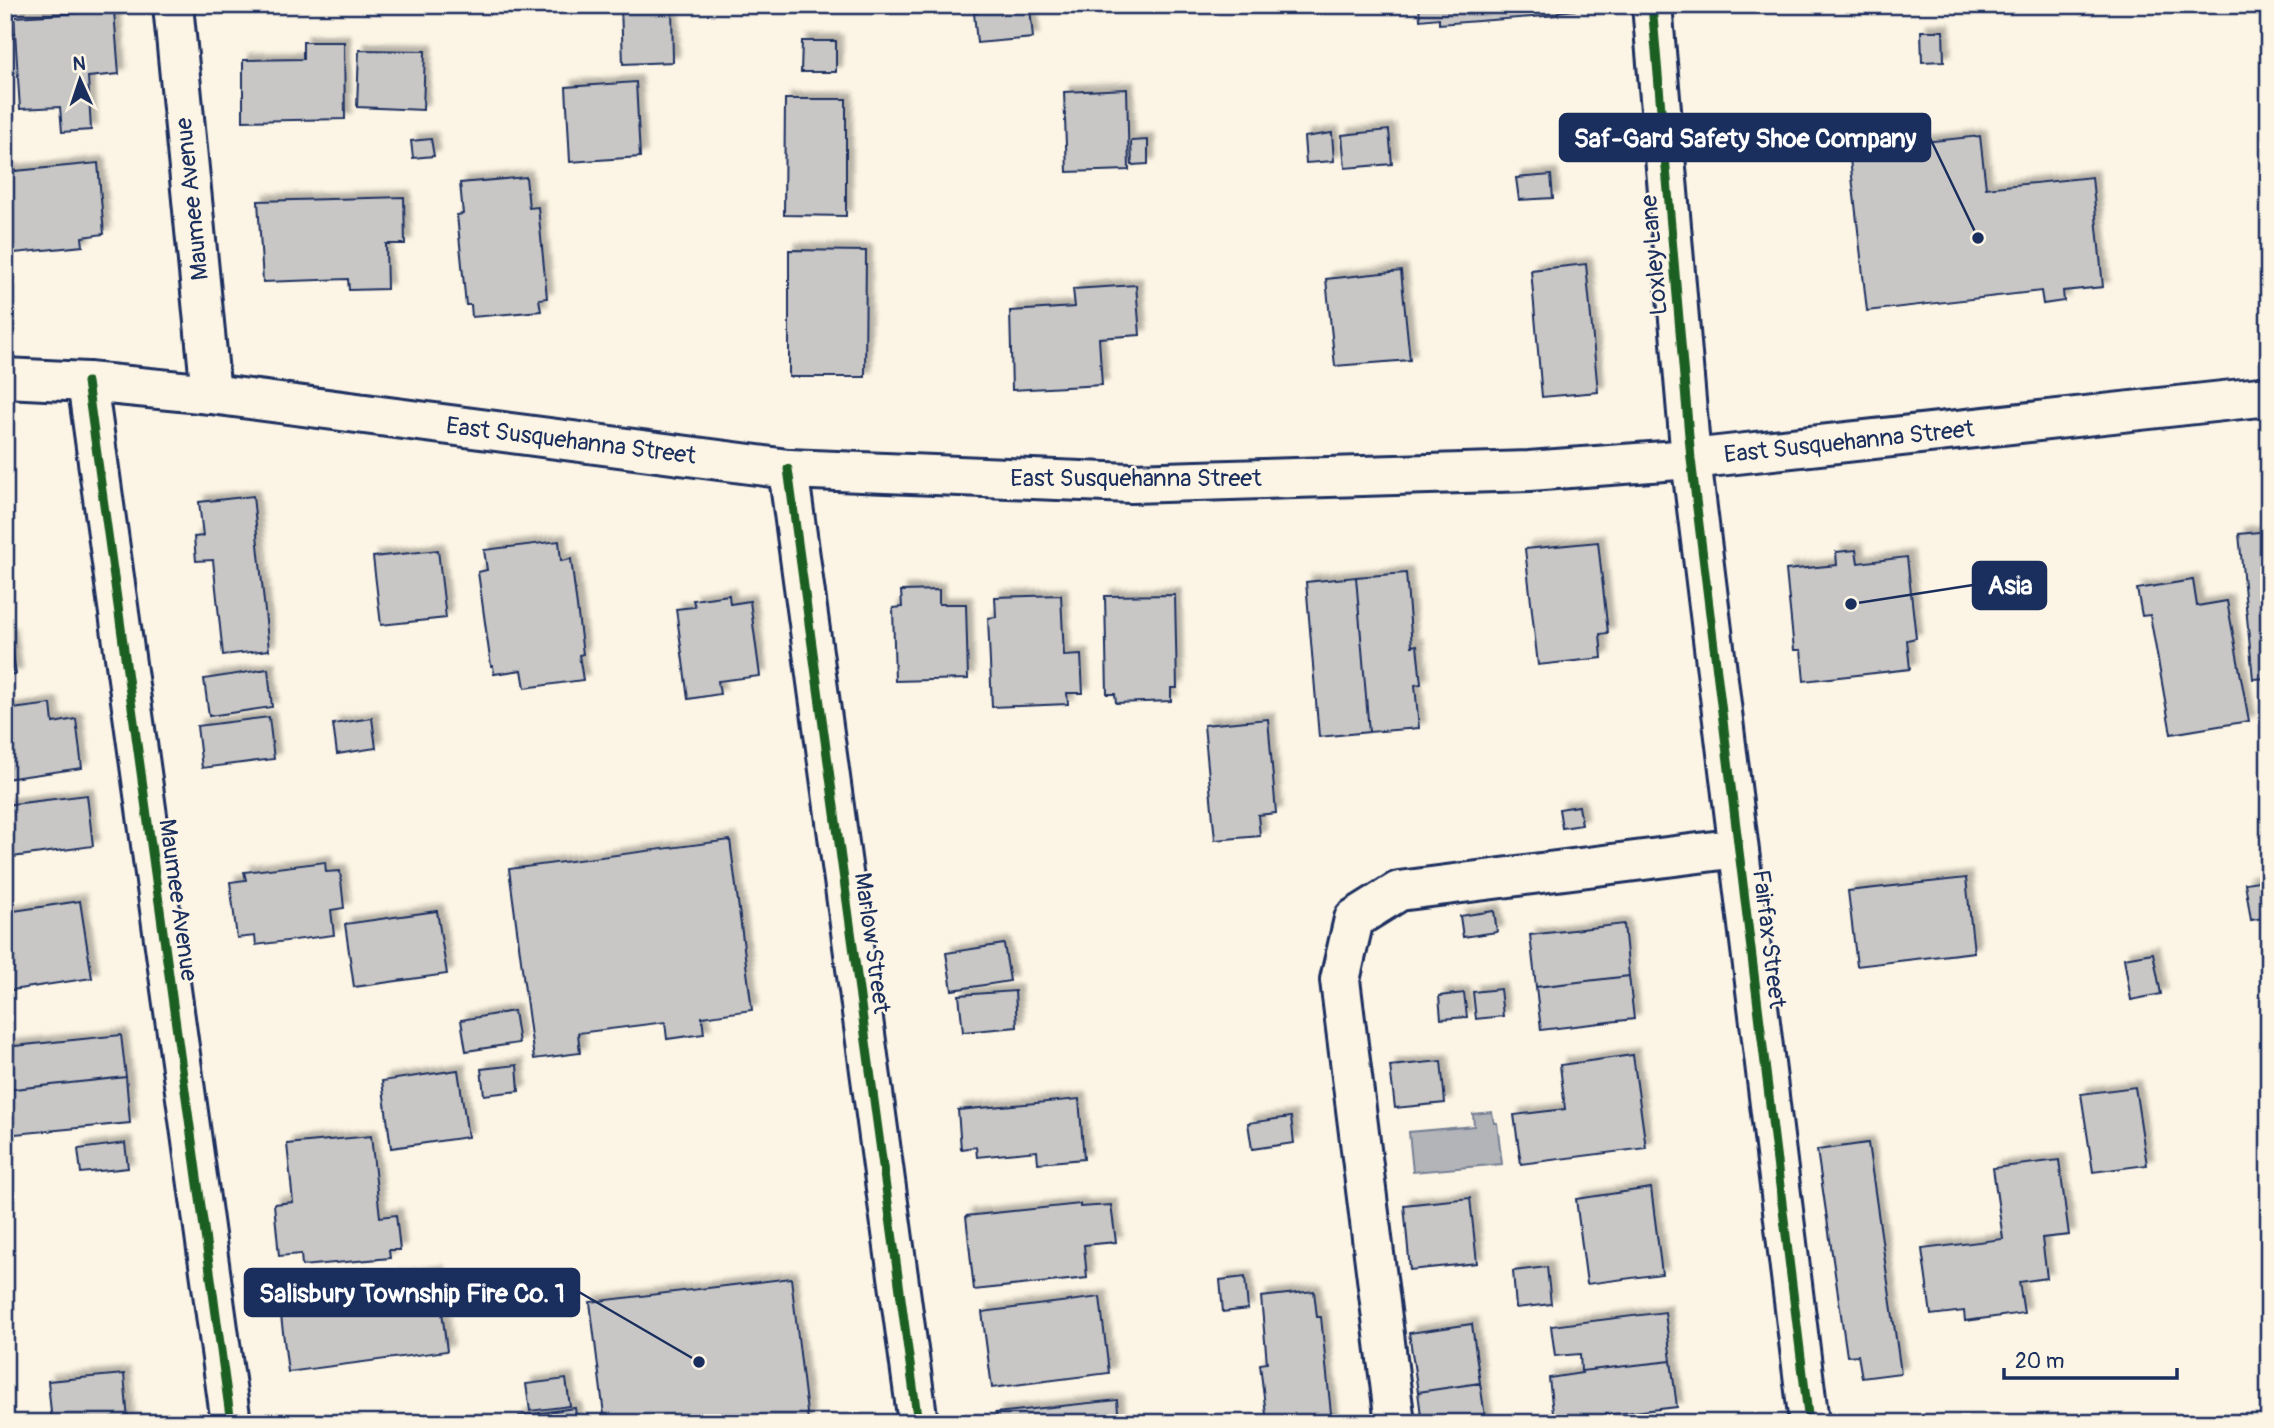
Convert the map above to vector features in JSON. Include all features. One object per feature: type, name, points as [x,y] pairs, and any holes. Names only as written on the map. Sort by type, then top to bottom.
[{"type":"street","name":"Maumee Avenue","points":[[173,5],[211,394]]},
{"type":"street","name":"Loxley Lane","points":[[1652,5],[1691,459]]},
{"type":"street","name":"East Susquehanna Street","points":[[5,377],[211,394],[788,469],[1131,483],[1529,471],[1691,459],[2269,396]]},
{"type":"street","name":"Maumee Avenue","points":[[87,382],[231,1423]]},
{"type":"street","name":"Fairfax Street","points":[[1691,459],[1810,1423]]},
{"type":"street","name":"Marlow Street","points":[[788,469],[918,1423]]},
{"type":"street","points":[[1395,1423],[1340,979],[1354,919],[1399,891],[1738,848]]},
{"type":"shaded area","points":[[1492,1112],[1494,1123],[1497,1123],[1502,1164],[1413,1172],[1409,1132],[1474,1126],[1473,1114]]},
{"type":"building","points":[[621,5],[672,5],[673,62],[623,64]]},
{"type":"building","points":[[976,5],[1025,5],[1025,9],[1030,8],[1033,38],[977,43],[974,13],[977,13]]},
{"type":"building","points":[[1419,5],[1575,5],[1575,10],[1558,12],[1558,15],[1439,24],[1439,18],[1420,20]]},
{"type":"building","points":[[114,11],[119,74],[88,77],[91,130],[62,132],[60,107],[20,109],[14,17]]},
{"type":"building","points":[[1921,31],[1943,31],[1944,61],[1922,62]]},
{"type":"building","points":[[802,41],[836,41],[836,72],[801,72]]},
{"type":"building","points":[[303,42],[344,42],[345,119],[243,121],[243,60],[303,59]]},
{"type":"building","points":[[359,50],[425,51],[423,110],[357,107]]},
{"type":"building","points":[[636,82],[640,157],[570,162],[566,87]]},
{"type":"building","points":[[1127,89],[1129,170],[1067,172],[1064,92]]},
{"type":"building","points":[[785,99],[846,99],[846,216],[784,215]]},
{"type":"building","points":[[1389,130],[1392,164],[1345,168],[1342,135]]},
{"type":"building","points":[[1332,133],[1334,161],[1306,163],[1304,137]]},
{"type":"building","points":[[1980,136],[1986,188],[2092,177],[2103,287],[2063,291],[2064,301],[2043,304],[2041,291],[1867,311],[1849,150]]},
{"type":"building","points":[[431,139],[434,156],[413,158],[411,141]]},
{"type":"building","points":[[1148,140],[1148,164],[1132,165],[1131,141]]},
{"type":"building","points":[[98,163],[104,234],[82,237],[83,246],[5,254],[5,172]]},
{"type":"building","points":[[1551,175],[1553,198],[1519,200],[1516,178]]},
{"type":"building","points":[[526,177],[529,208],[538,207],[547,298],[539,299],[541,311],[472,317],[471,305],[466,305],[457,215],[463,214],[460,183]]},
{"type":"building","points":[[404,197],[405,244],[386,244],[387,289],[349,290],[348,279],[263,282],[258,201]]},
{"type":"building","points":[[789,250],[866,251],[865,377],[789,377]]},
{"type":"building","points":[[1586,264],[1598,392],[1542,397],[1531,270]]},
{"type":"building","points":[[1401,271],[1410,360],[1335,366],[1326,279]]},
{"type":"building","points":[[1136,285],[1140,335],[1099,338],[1102,385],[1012,390],[1010,311],[1075,307],[1073,289]]},
{"type":"building","points":[[253,496],[269,650],[223,655],[213,560],[196,561],[194,537],[203,536],[199,502]]},
{"type":"building","points":[[2269,531],[2269,678],[2253,679],[2239,534]]},
{"type":"building","points":[[559,541],[561,561],[571,559],[583,654],[579,655],[583,680],[525,688],[522,670],[494,674],[478,572],[487,570],[484,550]]},
{"type":"building","points":[[1598,542],[1608,633],[1600,634],[1602,658],[1538,665],[1525,549]]},
{"type":"building","points":[[438,550],[446,618],[381,625],[373,557]]},
{"type":"building","points":[[1856,550],[1858,563],[1907,557],[1916,638],[1907,640],[1910,669],[1804,681],[1801,650],[1794,650],[1786,570],[1837,565],[1836,552]]},
{"type":"building","points":[[1406,573],[1412,646],[1417,645],[1421,684],[1415,685],[1419,728],[1369,732],[1356,577]]},
{"type":"building","points":[[1356,577],[1369,732],[1319,737],[1306,582]]},
{"type":"building","points":[[2193,580],[2197,606],[2227,601],[2249,721],[2171,734],[2150,615],[2142,616],[2137,589]]},
{"type":"building","points":[[939,590],[939,604],[966,604],[968,679],[895,681],[893,608],[902,607],[901,591]]},
{"type":"building","points":[[729,595],[730,604],[750,601],[760,676],[718,681],[720,694],[688,699],[676,609],[695,607],[693,600]]},
{"type":"building","points":[[1061,595],[1064,656],[1081,655],[1083,693],[1067,693],[1068,704],[992,707],[988,618],[996,617],[995,597]]},
{"type":"building","points":[[1175,595],[1177,688],[1171,688],[1171,701],[1116,703],[1115,694],[1107,694],[1105,596]]},
{"type":"building","points":[[5,634],[10,634],[16,674],[5,675]]},
{"type":"building","points":[[268,669],[272,707],[209,716],[204,679]]},
{"type":"building","points":[[51,704],[53,723],[76,719],[82,768],[5,779],[5,710]]},
{"type":"building","points":[[269,717],[274,759],[202,768],[197,726]]},
{"type":"building","points":[[372,718],[376,748],[337,754],[333,724]]},
{"type":"building","points":[[1268,719],[1276,813],[1258,815],[1260,836],[1215,840],[1204,725]]},
{"type":"building","points":[[87,795],[93,846],[5,858],[5,805]]},
{"type":"building","points":[[1579,806],[1582,825],[1562,828],[1559,809]]},
{"type":"building","points":[[730,840],[752,1010],[702,1017],[704,1034],[667,1039],[665,1022],[578,1033],[580,1053],[534,1059],[509,869]]},
{"type":"building","points":[[325,862],[326,872],[340,871],[344,908],[331,910],[334,935],[256,945],[255,936],[237,938],[230,882],[246,880],[244,872]]},
{"type":"building","points":[[2269,872],[2268,942],[2264,918],[2251,920],[2245,883],[2259,881],[2258,874]]},
{"type":"building","points":[[1966,878],[1974,952],[1857,966],[1848,891]]},
{"type":"building","points":[[80,901],[92,978],[5,991],[5,945],[13,944],[7,912]]},
{"type":"building","points":[[437,911],[447,974],[354,987],[345,924]]},
{"type":"building","points":[[1494,911],[1497,932],[1463,937],[1460,916]]},
{"type":"building","points":[[1624,924],[1629,976],[1536,987],[1530,935]]},
{"type":"building","points":[[1004,944],[1010,981],[952,990],[946,953]]},
{"type":"building","points":[[2153,953],[2161,994],[2131,1000],[2124,958]]},
{"type":"building","points":[[1629,976],[1634,1019],[1541,1030],[1536,987]]},
{"type":"building","points":[[1500,989],[1503,1016],[1476,1019],[1473,992]]},
{"type":"building","points":[[1015,991],[1017,1027],[963,1032],[959,995]]},
{"type":"building","points":[[1464,993],[1467,1017],[1441,1019],[1439,996]]},
{"type":"building","points":[[514,1011],[519,1043],[466,1051],[461,1020]]},
{"type":"building","points":[[121,1035],[126,1077],[5,1090],[5,1047]]},
{"type":"building","points":[[1633,1055],[1646,1148],[1521,1164],[1514,1115],[1565,1109],[1560,1065]]},
{"type":"building","points":[[1441,1061],[1445,1103],[1395,1108],[1390,1066]]},
{"type":"building","points":[[517,1065],[519,1091],[484,1095],[481,1069]]},
{"type":"building","points":[[458,1070],[468,1137],[391,1148],[382,1081]]},
{"type":"building","points":[[126,1077],[130,1123],[5,1135],[5,1090]]},
{"type":"building","points":[[2135,1087],[2147,1165],[2093,1172],[2081,1094]]},
{"type":"building","points":[[1079,1099],[1084,1159],[1038,1163],[1037,1151],[977,1157],[976,1147],[961,1149],[958,1110]]},
{"type":"building","points":[[1291,1117],[1294,1143],[1252,1149],[1248,1123]]},
{"type":"building","points":[[371,1136],[380,1217],[396,1215],[400,1250],[389,1250],[390,1258],[302,1266],[301,1254],[279,1256],[274,1204],[293,1202],[287,1144]]},
{"type":"building","points":[[125,1143],[128,1168],[81,1173],[78,1149]]},
{"type":"building","points":[[1868,1143],[1901,1373],[1862,1378],[1858,1355],[1847,1356],[1817,1150]]},
{"type":"building","points":[[2059,1160],[2069,1235],[2042,1238],[2047,1278],[2019,1282],[2024,1313],[1965,1321],[1964,1311],[1931,1315],[1922,1249],[2003,1239],[1993,1168]]},
{"type":"building","points":[[1651,1188],[1662,1274],[1587,1284],[1576,1199]]},
{"type":"building","points":[[1470,1198],[1477,1263],[1410,1270],[1404,1205]]},
{"type":"building","points":[[1080,1204],[1080,1207],[1111,1205],[1116,1242],[1084,1245],[1087,1278],[974,1290],[966,1216]]},
{"type":"building","points":[[1547,1267],[1551,1304],[1516,1308],[1513,1271]]},
{"type":"building","points":[[437,1272],[447,1351],[288,1372],[278,1292]]},
{"type":"building","points":[[1245,1277],[1248,1309],[1223,1312],[1220,1280]]},
{"type":"building","points":[[791,1278],[808,1421],[605,1423],[590,1302]]},
{"type":"building","points":[[1314,1291],[1317,1317],[1321,1317],[1332,1423],[1267,1423],[1260,1364],[1267,1363],[1261,1297]]},
{"type":"building","points":[[1100,1297],[1109,1373],[992,1388],[982,1312]]},
{"type":"building","points":[[1665,1312],[1671,1361],[1581,1371],[1580,1354],[1555,1356],[1551,1326]]},
{"type":"building","points":[[1472,1324],[1480,1383],[1418,1392],[1409,1333]]},
{"type":"building","points":[[1671,1361],[1677,1407],[1554,1421],[1549,1378],[1582,1373],[1581,1371]]},
{"type":"building","points":[[124,1374],[128,1421],[136,1423],[52,1423],[48,1381]]},
{"type":"building","points":[[566,1379],[570,1406],[530,1411],[526,1384]]},
{"type":"building","points":[[1480,1383],[1486,1423],[1422,1423],[1418,1392]]},
{"type":"building","points":[[1117,1400],[1119,1423],[997,1423],[996,1413]]},
{"type":"building","points":[[575,1408],[577,1423],[520,1423],[519,1416]]},
{"type":"cycle path","points":[[1652,5],[1691,459],[1809,1423]]},
{"type":"cycle path","points":[[87,382],[231,1423]]},
{"type":"cycle path","points":[[788,469],[918,1423]]},
{"type":"place","name":"Saf-Gard Safety Shoe Company","points":[[1978,238]]},
{"type":"place","name":"Asia","points":[[1851,604]]},
{"type":"place","name":"Salisbury Township Fire Co. 1","points":[[699,1362]]}]
